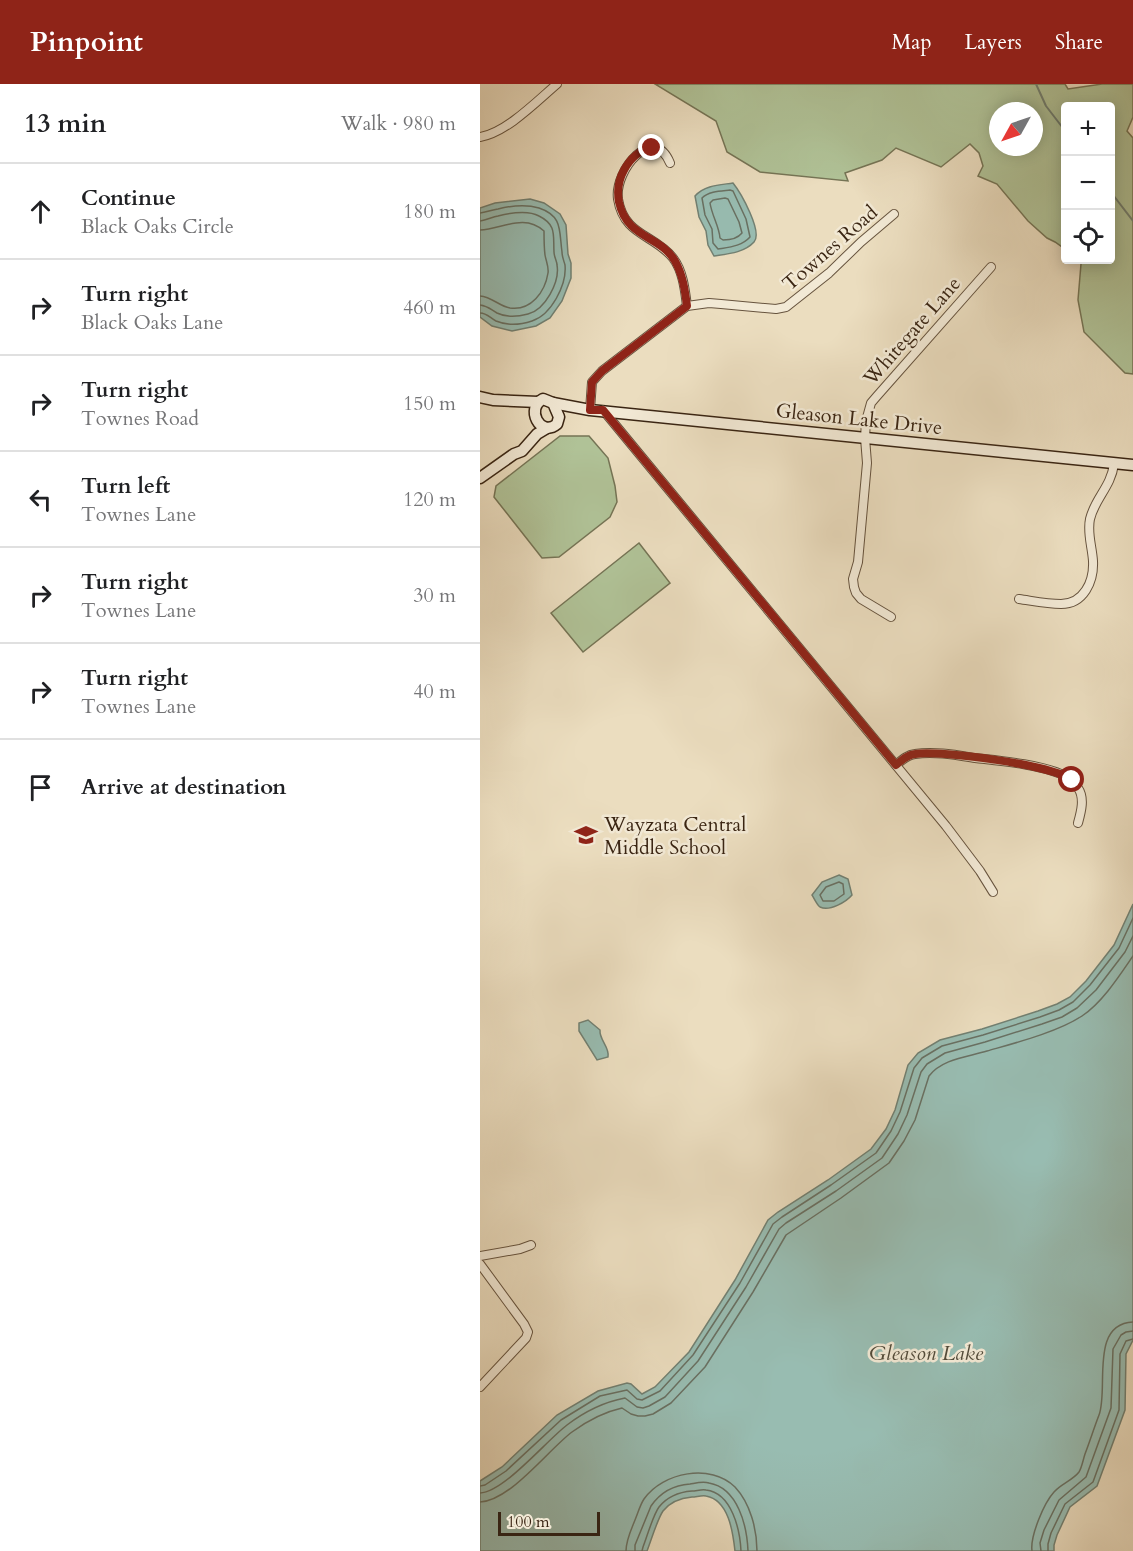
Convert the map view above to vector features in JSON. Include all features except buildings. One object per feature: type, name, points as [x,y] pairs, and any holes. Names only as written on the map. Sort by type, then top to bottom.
[{"type":"main road","points":[[480,397],[536,406]]},
{"type":"main road","points":[[480,478],[514,454],[517,446],[533,430],[542,425],[554,427],[557,424],[559,417],[553,403],[543,399],[536,406]]},
{"type":"main road","name":"Gleason Lake Drive","points":[[553,403],[585,409],[1133,465]]},
{"type":"main road","points":[[536,406],[542,425]]},
{"type":"main road","name":"Gleason Lake Drive","points":[[559,417],[585,409]]},
{"type":"street","points":[[480,137],[498,132],[507,126],[557,84]]},
{"type":"street","points":[[585,409],[592,382],[602,371],[687,306],[683,280],[675,260],[659,245],[632,228],[620,208],[618,196],[622,173],[636,155],[652,148],[664,153],[670,163]]},
{"type":"street","name":"Townes Road","points":[[687,306],[715,303],[786,308],[829,273],[894,214]]},
{"type":"street","name":"Whitegate Lane","points":[[891,617],[861,599],[856,593],[853,579],[858,562],[867,463],[865,438],[868,412],[877,396],[991,267]]},
{"type":"street","points":[[603,410],[896,765],[981,871],[993,892]]},
{"type":"street","points":[[1019,599],[1069,603],[1077,600],[1089,587],[1093,575],[1093,560],[1088,532],[1089,521],[1092,511],[1111,478],[1114,464]]},
{"type":"street","points":[[896,765],[907,756],[945,754],[1019,764],[1058,773],[1070,778],[1080,790],[1082,810],[1078,823]]},
{"type":"street","points":[[480,1256],[531,1245]]},
{"type":"street","points":[[480,1264],[525,1324],[528,1332],[526,1338],[480,1388]]},
{"type":"green space","points":[[655,84],[1065,84],[1068,89],[1102,84],[1133,84],[1133,117],[1127,131],[1133,138],[1133,374],[1125,373],[1084,332],[1078,300],[1081,264],[1115,264],[1115,102],[1061,102],[1061,246],[1047,238],[1028,221],[997,184],[978,176],[983,166],[979,153],[970,144],[941,167],[896,148],[882,160],[845,173],[848,181],[760,172],[727,152],[716,121]]},
{"type":"green space","points":[[560,436],[589,436],[608,458],[617,502],[610,517],[559,557],[542,558],[494,497],[496,486]]},
{"type":"green space","points":[[639,543],[670,583],[583,652],[551,613]]},
{"type":"water","points":[[733,183],[750,212],[756,237],[754,242],[745,249],[714,256],[699,217],[695,196],[708,188]]},
{"type":"water","points":[[530,199],[544,203],[560,214],[566,225],[571,278],[562,301],[550,318],[536,326],[512,331],[492,326],[480,317],[480,208],[495,203]]},
{"type":"water","points":[[839,875],[848,879],[852,895],[833,907],[820,907],[812,895],[822,882]]},
{"type":"water","name":"Gleason Lake","points":[[1133,904],[1133,1340],[1126,1354],[1125,1410],[1097,1486],[1070,1507],[1057,1535],[1054,1551],[735,1551],[731,1527],[725,1510],[714,1499],[703,1496],[680,1499],[666,1508],[647,1551],[480,1551],[480,1481],[502,1467],[557,1415],[598,1391],[627,1383],[642,1394],[655,1387],[689,1352],[735,1280],[768,1220],[871,1149],[886,1129],[895,1110],[908,1065],[918,1053],[940,1040],[1038,1011],[1070,997],[1086,981],[1114,945]]},
{"type":"water","points":[[588,1020],[600,1030],[608,1057],[597,1060],[579,1031],[579,1023]]},
{"type":"waterway","points":[[1036,84],[1046,106],[1061,126]]},
{"type":"waterway","points":[[1115,198],[1133,221]]},
{"type":"place","name":"Wayzata Central Middle School","points":[[586,835]]},
{"type":"route","points":[[652,148],[636,155],[622,173],[618,196],[620,208],[632,228],[659,245],[675,260],[686,291],[687,306],[602,371],[592,382],[590,410],[603,410],[896,765],[907,756],[945,754],[1019,764],[1058,773],[1072,780]]}]
